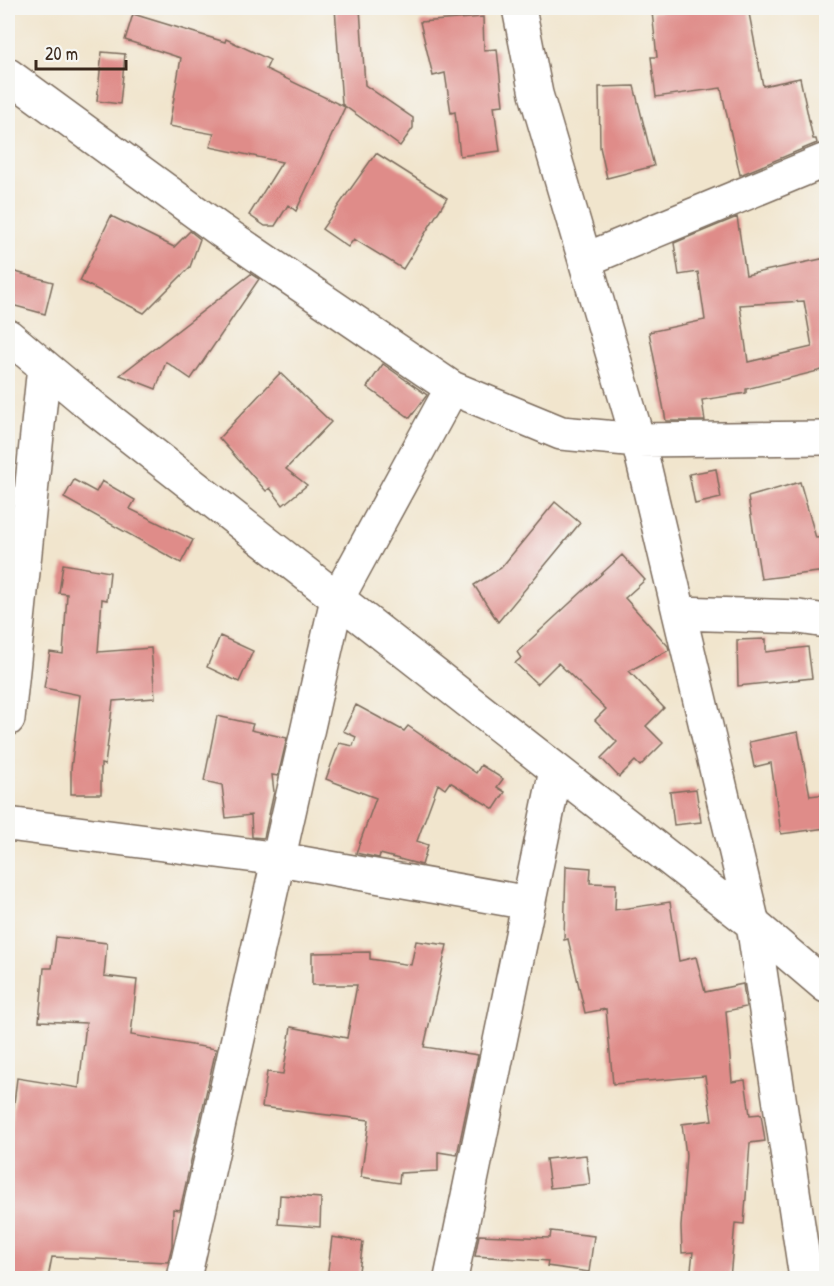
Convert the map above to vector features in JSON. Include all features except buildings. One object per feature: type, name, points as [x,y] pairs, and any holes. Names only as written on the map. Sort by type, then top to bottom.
[{"type":"street","points":[[519,8],[536,94],[638,440],[753,924],[806,1278]]},
{"type":"street","points":[[8,75],[220,230],[452,388],[561,433],[638,440],[826,438]]},
{"type":"street","points":[[585,260],[826,160]]},
{"type":"street","points":[[8,336],[94,408],[337,599],[753,924],[824,975]]},
{"type":"street","points":[[8,719],[44,366]]},
{"type":"street","points":[[184,1278],[337,599],[452,388]]},
{"type":"street","points":[[680,613],[799,617],[826,621]]},
{"type":"street","points":[[451,1278],[556,770]]},
{"type":"street","points":[[8,824],[279,859],[529,903]]}]
